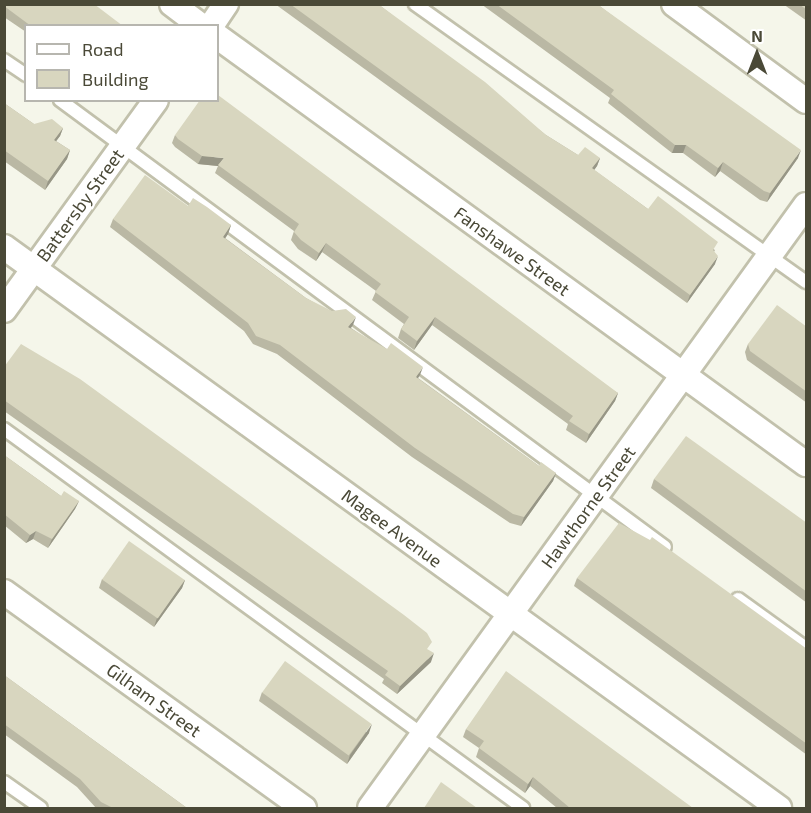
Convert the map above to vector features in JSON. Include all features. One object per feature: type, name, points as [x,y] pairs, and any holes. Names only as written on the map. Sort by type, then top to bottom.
[{"type":"street","points":[[172,4],[198,24]]},
{"type":"street","points":[[212,24],[226,4]]},
{"type":"street","points":[[674,4],[807,101]]},
{"type":"street","name":"Fanshawe Street","points":[[219,38],[807,464]]},
{"type":"street","name":"Battersby Street","points":[[4,310],[155,102]]},
{"type":"street","name":"Hawthorne Street","points":[[370,808],[807,205]]},
{"type":"street","name":"Magee Avenue","points":[[4,247],[779,808]]},
{"type":"street","name":"Gilham Street","points":[[4,592],[304,808]]},
{"type":"lane","points":[[415,4],[807,282]]},
{"type":"lane","points":[[4,60],[24,74]]},
{"type":"lane","points":[[63,102],[682,559]]},
{"type":"lane","points":[[4,429],[523,808]]},
{"type":"lane","points":[[730,593],[807,648]]},
{"type":"lane","points":[[4,782],[41,808]]},
{"type":"building","points":[[5,4],[94,4],[120,24],[28,24],[4,6]]},
{"type":"building","points":[[290,4],[378,4],[485,82],[546,135],[578,155],[585,147],[600,158],[592,168],[648,209],[658,196],[718,242],[713,250],[718,256],[690,295]]},
{"type":"building","points":[[496,4],[597,4],[801,150],[770,193],[764,191],[723,162],[718,168],[686,145],[675,145],[611,94],[614,90]]},
{"type":"building","points":[[799,4],[807,4],[807,10]]},
{"type":"building","points":[[219,96],[618,393],[589,434],[569,421],[573,416],[435,317],[417,341],[401,329],[409,317],[375,292],[381,284],[326,243],[319,253],[301,240],[294,232],[299,224],[218,165],[224,158],[202,156],[175,135],[199,102],[219,102]]},
{"type":"building","points":[[4,103],[34,124],[52,119],[63,128],[54,140],[70,150],[48,181],[4,150]]},
{"type":"building","points":[[145,175],[188,206],[193,198],[207,207],[231,225],[223,237],[306,298],[332,311],[346,309],[356,317],[348,327],[387,349],[391,343],[423,367],[416,377],[539,466],[541,462],[556,473],[524,517],[513,514],[415,448],[280,345],[256,336],[248,323],[113,219]]},
{"type":"building","points":[[777,305],[807,327],[807,392],[750,351],[748,344]]},
{"type":"building","points":[[21,344],[80,379],[404,615],[427,633],[432,642],[427,649],[434,653],[400,686],[385,675],[388,671],[4,400],[4,367]]},
{"type":"building","points":[[686,436],[807,523],[807,592],[654,479]]},
{"type":"building","points":[[4,455],[61,496],[64,491],[79,501],[52,539],[36,531],[30,535],[4,514]]},
{"type":"building","points":[[619,523],[650,540],[652,537],[807,649],[807,744],[577,578]]},
{"type":"building","points":[[129,541],[185,580],[158,619],[102,580]]},
{"type":"building","points":[[285,661],[372,724],[349,755],[262,693]]},
{"type":"building","points":[[506,671],[693,808],[570,808],[533,777],[528,784],[479,748],[484,741],[466,729]]},
{"type":"building","points":[[4,675],[187,808],[113,808],[101,802],[80,779],[4,724]]},
{"type":"building","points":[[441,782],[477,808],[424,808]]}]
